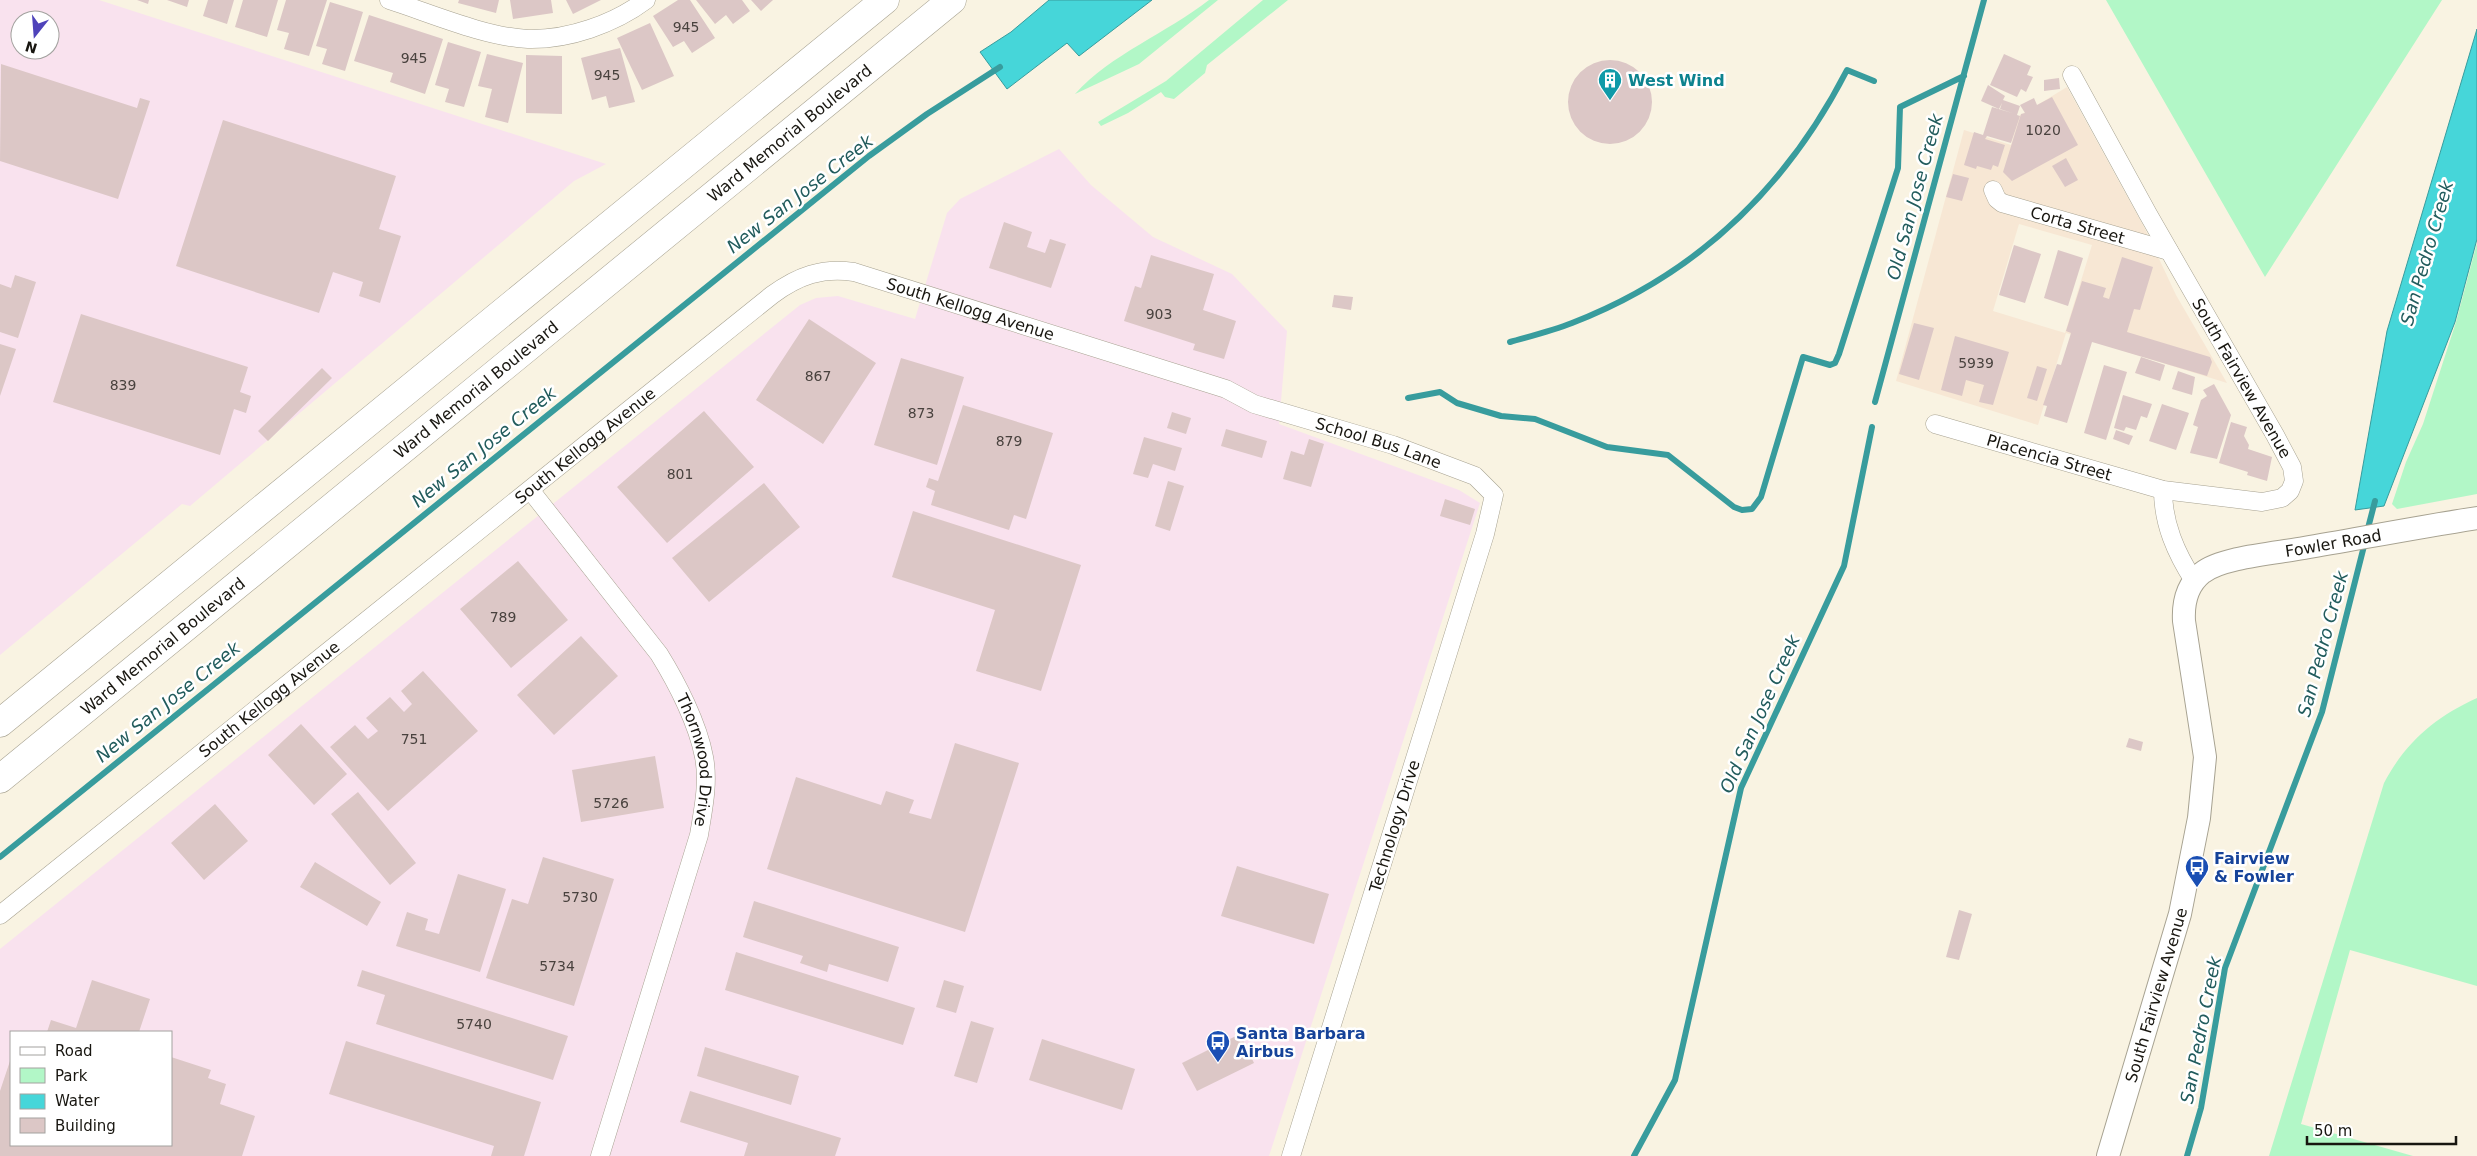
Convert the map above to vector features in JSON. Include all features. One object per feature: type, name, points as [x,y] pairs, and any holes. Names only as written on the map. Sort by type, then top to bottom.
[{"type":"highway","points":[[0,723],[885,0]]},
{"type":"highway","name":"Ward Memorial Boulevard","points":[[0,779],[952,0]]},
{"type":"street","points":[[388,0],[497,34],[529,39],[569,35],[591,28],[617,17],[646,0]]},
{"type":"street","name":"South Fairview Avenue","points":[[2072,75],[2275,435],[2295,476],[2293,486],[2286,496],[2270,501],[2203,496],[2163,490]]},
{"type":"street","name":"Corta Street","points":[[1993,190],[2002,203],[2170,251]]},
{"type":"street","name":"South Kellogg Avenue","points":[[0,915],[772,295],[798,279],[827,270],[841,270],[864,274],[1226,389],[1254,404]]},
{"type":"street","name":"School Bus Lane","points":[[1254,404],[1393,445],[1457,469],[1475,476],[1494,495]]},
{"type":"street","name":"Placencia Street","points":[[1935,424],[2163,490]]},
{"type":"street","name":"Thornwood Drive","points":[[531,490],[659,654],[672,676],[698,736],[704,758],[706,794],[699,835],[600,1156]]},
{"type":"street","points":[[2163,490],[2163,503],[2169,533],[2175,548],[2194,581]]},
{"type":"street","name":"Technology Drive","points":[[1291,1156],[1482,543],[1494,495]]},
{"type":"street","name":"Fowler Road","points":[[2194,581],[2209,568],[2218,564],[2330,542],[2477,518]]},
{"type":"street","name":"South Fairview Avenue","points":[[2108,1156],[2180,914],[2197,831],[2205,757],[2184,610],[2185,601],[2194,581]]},
{"type":"shaded area","points":[[0,0],[99,0],[606,164],[574,181],[190,506],[182,504],[0,655]]},
{"type":"shaded area","points":[[2067,87],[2145,229],[2176,295],[2227,383],[2066,333],[2038,425],[1896,381],[1964,130],[2011,145],[2019,116]],"holes":[[[2019,224],[2092,245],[2065,333],[1993,311]]]},
{"type":"shaded area","points":[[1059,149],[1091,185],[1153,237],[1232,274],[1287,331],[1279,424],[1459,490],[1480,503],[1269,1156],[0,1156],[0,949],[800,305],[816,298],[838,296],[915,319],[947,213],[960,199]]},
{"type":"green space","points":[[1209,0],[1218,0],[1139,64],[1075,94],[1089,80],[1122,55],[1193,12]]},
{"type":"green space","points":[[1263,0],[1288,0],[1207,65],[1205,73],[1174,99],[1165,97],[1161,92],[1128,113],[1101,126],[1098,122],[1166,81]]},
{"type":"green space","points":[[2106,0],[2442,0],[2265,277]]},
{"type":"green space","points":[[2477,243],[2477,494],[2397,509],[2392,504],[2406,462],[2423,424],[2456,322]]},
{"type":"green space","points":[[2477,698],[2477,986],[2350,950],[2301,1124],[2413,1156],[2269,1156],[2384,783],[2401,756],[2423,733],[2448,714]]},
{"type":"water","points":[[1049,0],[1152,0],[1079,56],[1067,43],[1007,89],[980,52],[1011,32]]},
{"type":"water","points":[[2477,29],[2477,239],[2455,322],[2384,506],[2355,510],[2387,331]]},
{"type":"building","points":[[137,0],[149,0],[148,4]]},
{"type":"building","points":[[167,0],[189,0],[187,7]]},
{"type":"building","points":[[208,0],[234,0],[227,24],[203,16]]},
{"type":"building","points":[[243,0],[278,0],[267,37],[235,27]]},
{"type":"building","points":[[286,0],[327,0],[309,56],[284,49],[289,33],[277,30]]},
{"type":"building","points":[[459,0],[499,0],[496,13],[458,3]]},
{"type":"building","points":[[510,0],[551,0],[553,13],[513,19]]},
{"type":"building","points":[[566,0],[601,0],[573,14]]},
{"type":"building","points":[[678,0],[690,0],[715,38],[692,53],[684,41],[673,47],[653,16]]},
{"type":"building","points":[[696,0],[742,0],[750,11],[733,24],[726,15],[715,24]]},
{"type":"building","points":[[751,0],[773,0],[761,11]]},
{"type":"building","points":[[330,2],[363,12],[345,71],[322,64],[327,49],[316,46]]},
{"type":"building","points":[[369,15],[443,39],[425,94],[390,82],[393,73],[354,61]]},
{"type":"building","points":[[650,23],[674,76],[642,90],[617,38]]},
{"type":"building","points":[[448,42],[481,52],[464,107],[445,102],[449,89],[435,85]]},
{"type":"building","points":[[620,48],[635,102],[609,108],[606,96],[592,100],[581,58]]},
{"type":"building","points":[[487,54],[523,63],[508,123],[485,117],[492,89],[478,86]]},
{"type":"building","points":[[2004,54],[2031,66],[2027,75],[2033,77],[2026,92],[2021,89],[2017,97],[1990,85]]},
{"type":"building","points":[[526,55],[562,56],[562,114],[526,113]]},
{"type":"building","name":"West Wind","points":[[1610,60],[1633,67],[1645,79],[1652,102],[1645,125],[1633,137],[1610,144],[1587,137],[1575,125],[1568,102],[1575,79],[1587,67]]},
{"type":"building","points":[[1,64],[137,108],[140,98],[150,101],[118,199],[0,161]]},
{"type":"building","points":[[2059,78],[2060,89],[2044,91],[2044,80]]},
{"type":"building","points":[[1988,85],[2005,96],[2003,100],[2020,106],[2017,115],[2020,116],[2011,143],[1987,136],[1985,139],[2005,145],[1998,167],[1993,165],[1991,170],[1977,166],[1976,169],[1964,165],[1974,132],[1983,135],[1992,107],[2012,113],[2000,109],[2002,103],[1999,109],[1981,101]]},
{"type":"building","points":[[2052,97],[2078,145],[2012,181],[2003,172],[2021,114],[2025,113],[2020,105],[2034,98],[2037,105]]},
{"type":"building","points":[[223,120],[396,176],[379,229],[401,236],[380,303],[359,296],[363,282],[333,272],[319,313],[176,266]]},
{"type":"building","points":[[2066,158],[2078,180],[2065,187],[2052,166]]},
{"type":"building","points":[[1953,174],[1969,178],[1962,201],[1946,197]]},
{"type":"building","points":[[1004,222],[1032,232],[1027,247],[1045,253],[1050,239],[1066,244],[1051,288],[989,268]]},
{"type":"building","points":[[2014,245],[2041,254],[2025,303],[1999,295]]},
{"type":"building","points":[[2058,250],[2083,258],[2068,306],[2044,298]]},
{"type":"building","points":[[1151,255],[1214,274],[1203,310],[1236,321],[1224,359],[1193,350],[1195,344],[1124,321],[1135,286],[1141,288]]},
{"type":"building","points":[[2122,257],[2153,267],[2140,310],[2134,309],[2127,332],[2210,357],[2212,362],[2207,376],[2092,342],[2067,423],[2044,416],[2047,406],[2043,405],[2057,364],[2061,365],[2071,333],[2066,331],[2082,281],[2106,288],[2103,297],[2109,299]]},
{"type":"building","points":[[15,275],[36,282],[18,338],[0,332],[0,284],[11,288]]},
{"type":"building","points":[[1334,295],[1353,297],[1351,310],[1332,307]]},
{"type":"building","points":[[81,314],[248,367],[240,392],[251,396],[246,413],[234,409],[220,455],[53,402]]},
{"type":"building","points":[[809,319],[876,363],[823,444],[756,400]]},
{"type":"building","points":[[1914,323],[1934,328],[1919,380],[1899,374]]},
{"type":"building","points":[[1955,336],[2009,352],[1993,405],[1979,402],[1984,385],[1966,380],[1962,396],[1941,390]]},
{"type":"building","points":[[0,344],[16,349],[0,396]]},
{"type":"building","points":[[2141,357],[2165,365],[2160,381],[2135,373]]},
{"type":"building","points":[[901,358],[964,377],[937,465],[874,445]]},
{"type":"building","points":[[2104,365],[2127,372],[2106,440],[2084,433]]},
{"type":"building","points":[[2037,366],[2047,369],[2037,401],[2027,398]]},
{"type":"building","points":[[322,368],[332,378],[268,441],[258,431]]},
{"type":"building","points":[[2178,371],[2195,377],[2192,395],[2172,389]]},
{"type":"building","points":[[2214,384],[2231,415],[2217,459],[2190,453],[2198,427],[2193,425],[2201,400],[2207,396],[2203,390]]},
{"type":"building","points":[[2123,395],[2152,404],[2147,418],[2141,416],[2136,430],[2126,427],[2124,431],[2114,428]]},
{"type":"building","points":[[2162,404],[2189,413],[2176,450],[2149,441]]},
{"type":"building","points":[[963,405],[1053,433],[1026,519],[1014,515],[1009,530],[931,505],[935,491],[926,487],[929,478],[938,481]]},
{"type":"building","points":[[704,411],[754,467],[667,543],[617,487]]},
{"type":"building","points":[[1172,412],[1191,418],[1186,434],[1167,428]]},
{"type":"building","points":[[2231,422],[2247,427],[2244,436],[2249,445],[2248,449],[2272,457],[2267,481],[2247,475],[2248,472],[2219,463]]},
{"type":"building","points":[[1226,429],[1267,441],[1262,458],[1221,446]]},
{"type":"building","points":[[2116,430],[2133,436],[2129,445],[2113,439]]},
{"type":"building","points":[[1144,437],[1182,448],[1175,471],[1153,464],[1148,478],[1133,474]]},
{"type":"building","points":[[1309,439],[1324,444],[1311,487],[1283,479],[1291,451],[1304,455]]},
{"type":"building","points":[[1168,481],[1184,486],[1170,531],[1155,526]]},
{"type":"building","points":[[764,483],[800,527],[709,602],[672,558]]},
{"type":"building","points":[[1445,499],[1475,509],[1470,525],[1440,516]]},
{"type":"building","points":[[913,511],[1081,565],[1041,691],[976,671],[995,610],[892,577]]},
{"type":"building","points":[[518,561],[568,620],[511,668],[460,609]]},
{"type":"building","points":[[581,636],[618,676],[554,735],[517,695]]},
{"type":"building","points":[[423,671],[478,731],[388,811],[330,747],[355,725],[368,739],[378,731],[366,718],[390,697],[404,712],[412,704],[401,691]]},
{"type":"building","points":[[301,724],[347,774],[314,805],[268,755]]},
{"type":"building","points":[[2129,738],[2143,742],[2141,751],[2126,747]]},
{"type":"building","points":[[955,743],[1019,763],[965,932],[767,869],[796,777],[881,805],[886,791],[914,800],[909,813],[931,819]]},
{"type":"building","points":[[655,756],[664,808],[581,822],[572,770]]},
{"type":"building","points":[[358,792],[416,863],[390,885],[331,814]]},
{"type":"building","points":[[215,804],[248,841],[204,880],[171,843]]},
{"type":"building","points":[[543,857],[614,879],[574,1006],[486,978],[512,899],[528,904]]},
{"type":"building","points":[[315,862],[381,902],[367,926],[300,887]]},
{"type":"building","points":[[1237,866],[1329,894],[1314,944],[1221,916]]},
{"type":"building","points":[[458,874],[506,889],[480,972],[396,946],[407,912],[428,919],[425,930],[439,934]]},
{"type":"building","points":[[754,901],[899,947],[888,982],[829,964],[827,972],[800,963],[803,956],[743,937]]},
{"type":"building","points":[[1959,910],[1972,914],[1959,960],[1946,957]]},
{"type":"building","points":[[736,952],[915,1008],[903,1045],[725,990]]},
{"type":"building","points":[[362,970],[568,1036],[553,1080],[376,1024],[385,995],[357,986]]},
{"type":"building","points":[[92,980],[150,999],[139,1031],[47,1031],[51,1020],[76,1028]]},
{"type":"building","points":[[944,980],[964,986],[956,1013],[936,1007]]},
{"type":"building","points":[[971,1021],[994,1028],[977,1083],[954,1076]]},
{"type":"building","name":"Santa Barbara Airbus","points":[[1240,1034],[1254,1063],[1197,1091],[1182,1063]]},
{"type":"building","points":[[1042,1039],[1135,1069],[1122,1110],[1029,1080]]},
{"type":"building","points":[[346,1041],[541,1102],[524,1156],[491,1156],[494,1146],[329,1094]]},
{"type":"building","points":[[705,1047],[799,1076],[791,1105],[697,1076]]},
{"type":"building","points":[[172,1057],[211,1070],[208,1078],[226,1084],[220,1104],[255,1116],[242,1156],[0,1156],[0,1091],[10,1061],[10,1146],[172,1146]]},
{"type":"building","points":[[690,1091],[841,1138],[835,1156],[744,1156],[748,1143],[680,1122]]},
{"type":"waterway","name":"Old San Jose Creek","points":[[1875,402],[1984,0]]},
{"type":"waterway","name":"New San Jose Creek","points":[[0,857],[869,156],[927,114],[1000,67]]},
{"type":"waterway","points":[[1510,342],[1564,326],[1617,303],[1659,280],[1698,253],[1734,222],[1766,189],[1796,152],[1823,112],[1847,70],[1874,81]]},
{"type":"waterway","points":[[1408,398],[1440,392],[1457,403],[1501,416],[1535,419],[1607,447],[1668,455],[1734,507],[1742,510],[1752,509],[1761,497],[1803,357],[1830,365],[1835,363],[1839,354],[1898,168],[1900,107],[1964,76]]},
{"type":"waterway","name":"Old San Jose Creek","points":[[1634,1156],[1675,1080],[1741,788],[1844,566],[1872,427]]},
{"type":"waterway","name":"San Pedro Creek","points":[[2367,532],[2375,501]]},
{"type":"waterway","name":"San Pedro Creek","points":[[2187,1156],[2201,1108],[2225,968],[2322,712],[2365,542]]},
{"type":"place","name":"West Wind","points":[[1610,101]]},
{"type":"place","name":"Fairview & Fowler","points":[[2197,888]]},
{"type":"place","name":"Santa Barbara Airbus","points":[[1218,1063]]}]
